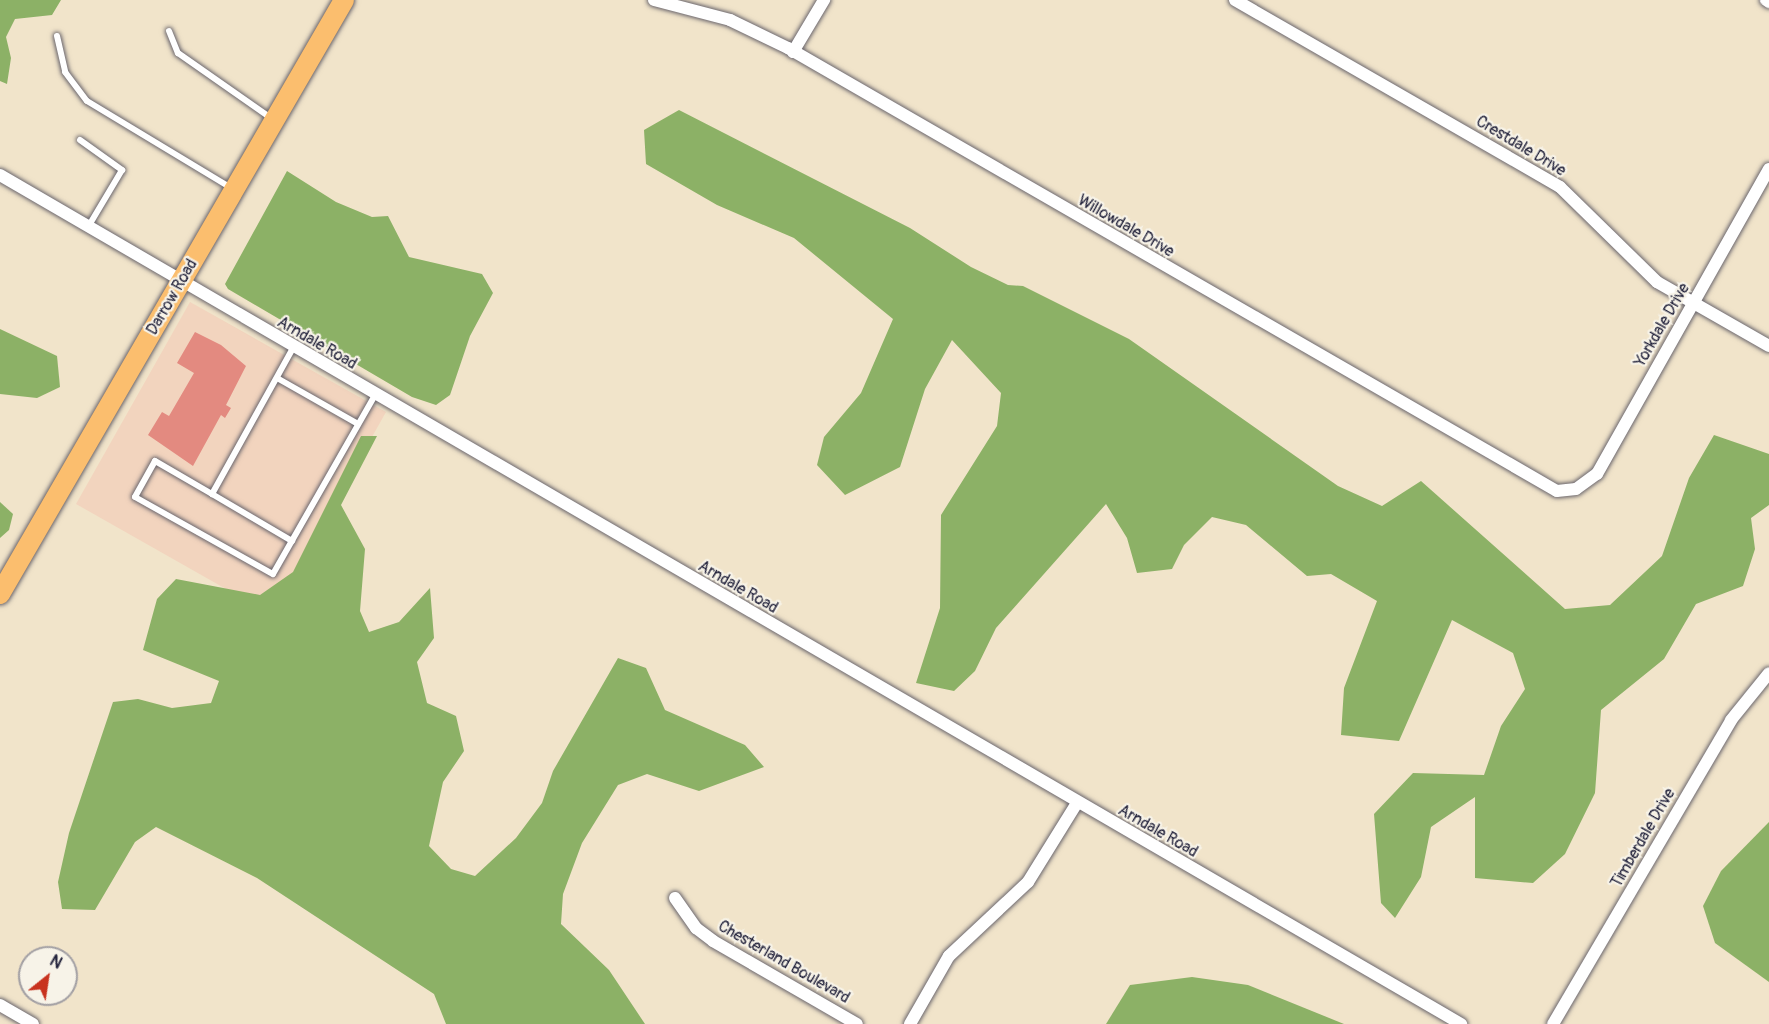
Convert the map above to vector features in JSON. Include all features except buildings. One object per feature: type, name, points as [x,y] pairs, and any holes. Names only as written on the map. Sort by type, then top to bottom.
[{"type":"main road","name":"Darrow Road","points":[[0,594],[344,0]]},
{"type":"street","name":"Willowdale Drive","points":[[654,0],[730,20],[793,52],[1542,486],[1576,489]]},
{"type":"street","points":[[793,52],[824,0]]},
{"type":"street","name":"Crestdale Drive","points":[[1236,0],[1560,187],[1636,265],[1693,304],[1769,346]]},
{"type":"street","name":"Yorkdale Drive","points":[[1576,489],[1597,474],[1769,169]]},
{"type":"street","name":"Arndale Road","points":[[0,175],[179,283],[1461,1024]]},
{"type":"street","name":"Timberdale Drive","points":[[1553,1024],[1731,720],[1769,674]]},
{"type":"street","points":[[910,1024],[957,946],[1029,882],[1077,803]]},
{"type":"street","name":"Chesterland Boulevard","points":[[675,898],[696,928],[713,941],[857,1024]]},
{"type":"street","points":[[0,1005],[33,1024]]},
{"type":"lane","points":[[170,31],[178,53],[274,120]]},
{"type":"lane","points":[[57,36],[65,72],[87,101],[234,189]]},
{"type":"lane","points":[[80,140],[122,170],[87,227]]},
{"type":"lane","points":[[212,494],[293,348]]},
{"type":"lane","points":[[276,378],[358,424]]},
{"type":"lane","points":[[292,541],[155,461],[135,497],[273,574],[292,541],[358,424],[375,395]]},
{"type":"shaded area","points":[[190,302],[386,412],[272,615],[76,504]]},
{"type":"green space","points":[[0,0],[61,0],[52,15],[15,19],[6,37],[11,58],[7,84],[0,81]]},
{"type":"green space","points":[[679,110],[910,228],[971,267],[1008,285],[1023,286],[1129,339],[1338,486],[1382,506],[1421,481],[1565,609],[1610,605],[1662,556],[1689,478],[1714,435],[1769,454],[1769,505],[1751,518],[1755,549],[1743,586],[1696,604],[1664,659],[1601,710],[1595,793],[1565,854],[1533,883],[1475,878],[1475,797],[1431,827],[1421,877],[1395,918],[1381,903],[1374,814],[1413,773],[1484,775],[1501,726],[1525,689],[1513,653],[1452,620],[1399,741],[1341,735],[1344,688],[1377,601],[1331,574],[1307,576],[1246,525],[1212,517],[1184,545],[1172,569],[1137,573],[1127,538],[1106,504],[996,628],[975,671],[954,691],[916,683],[940,608],[941,515],[997,426],[1001,393],[952,340],[925,389],[900,467],[845,495],[817,465],[824,437],[861,393],[893,319],[794,238],[717,205],[646,164],[644,130]]},
{"type":"green space","points":[[287,171],[336,202],[372,217],[388,216],[409,257],[482,274],[493,293],[470,336],[450,395],[436,405],[412,397],[228,289],[225,284]]},
{"type":"green space","points":[[0,329],[57,356],[60,387],[37,398],[0,394]]},
{"type":"green space","points":[[361,436],[377,436],[341,505],[365,549],[360,611],[369,632],[399,622],[430,588],[434,638],[417,662],[427,703],[456,716],[464,751],[443,782],[429,846],[451,869],[475,876],[516,838],[542,803],[553,771],[618,658],[646,668],[665,710],[745,745],[764,767],[699,791],[647,774],[618,785],[582,843],[563,894],[561,924],[609,970],[645,1024],[446,1024],[434,994],[257,878],[156,827],[135,842],[95,910],[62,909],[58,882],[69,833],[113,702],[138,699],[172,708],[211,703],[219,681],[143,650],[157,599],[176,579],[260,595],[293,572]]},
{"type":"green space","points":[[0,502],[13,514],[9,530],[0,538]]},
{"type":"green space","points":[[1769,822],[1769,982],[1715,943],[1703,906],[1721,871]]},
{"type":"green space","points":[[1192,977],[1248,985],[1344,1024],[1106,1024],[1130,985]]}]
